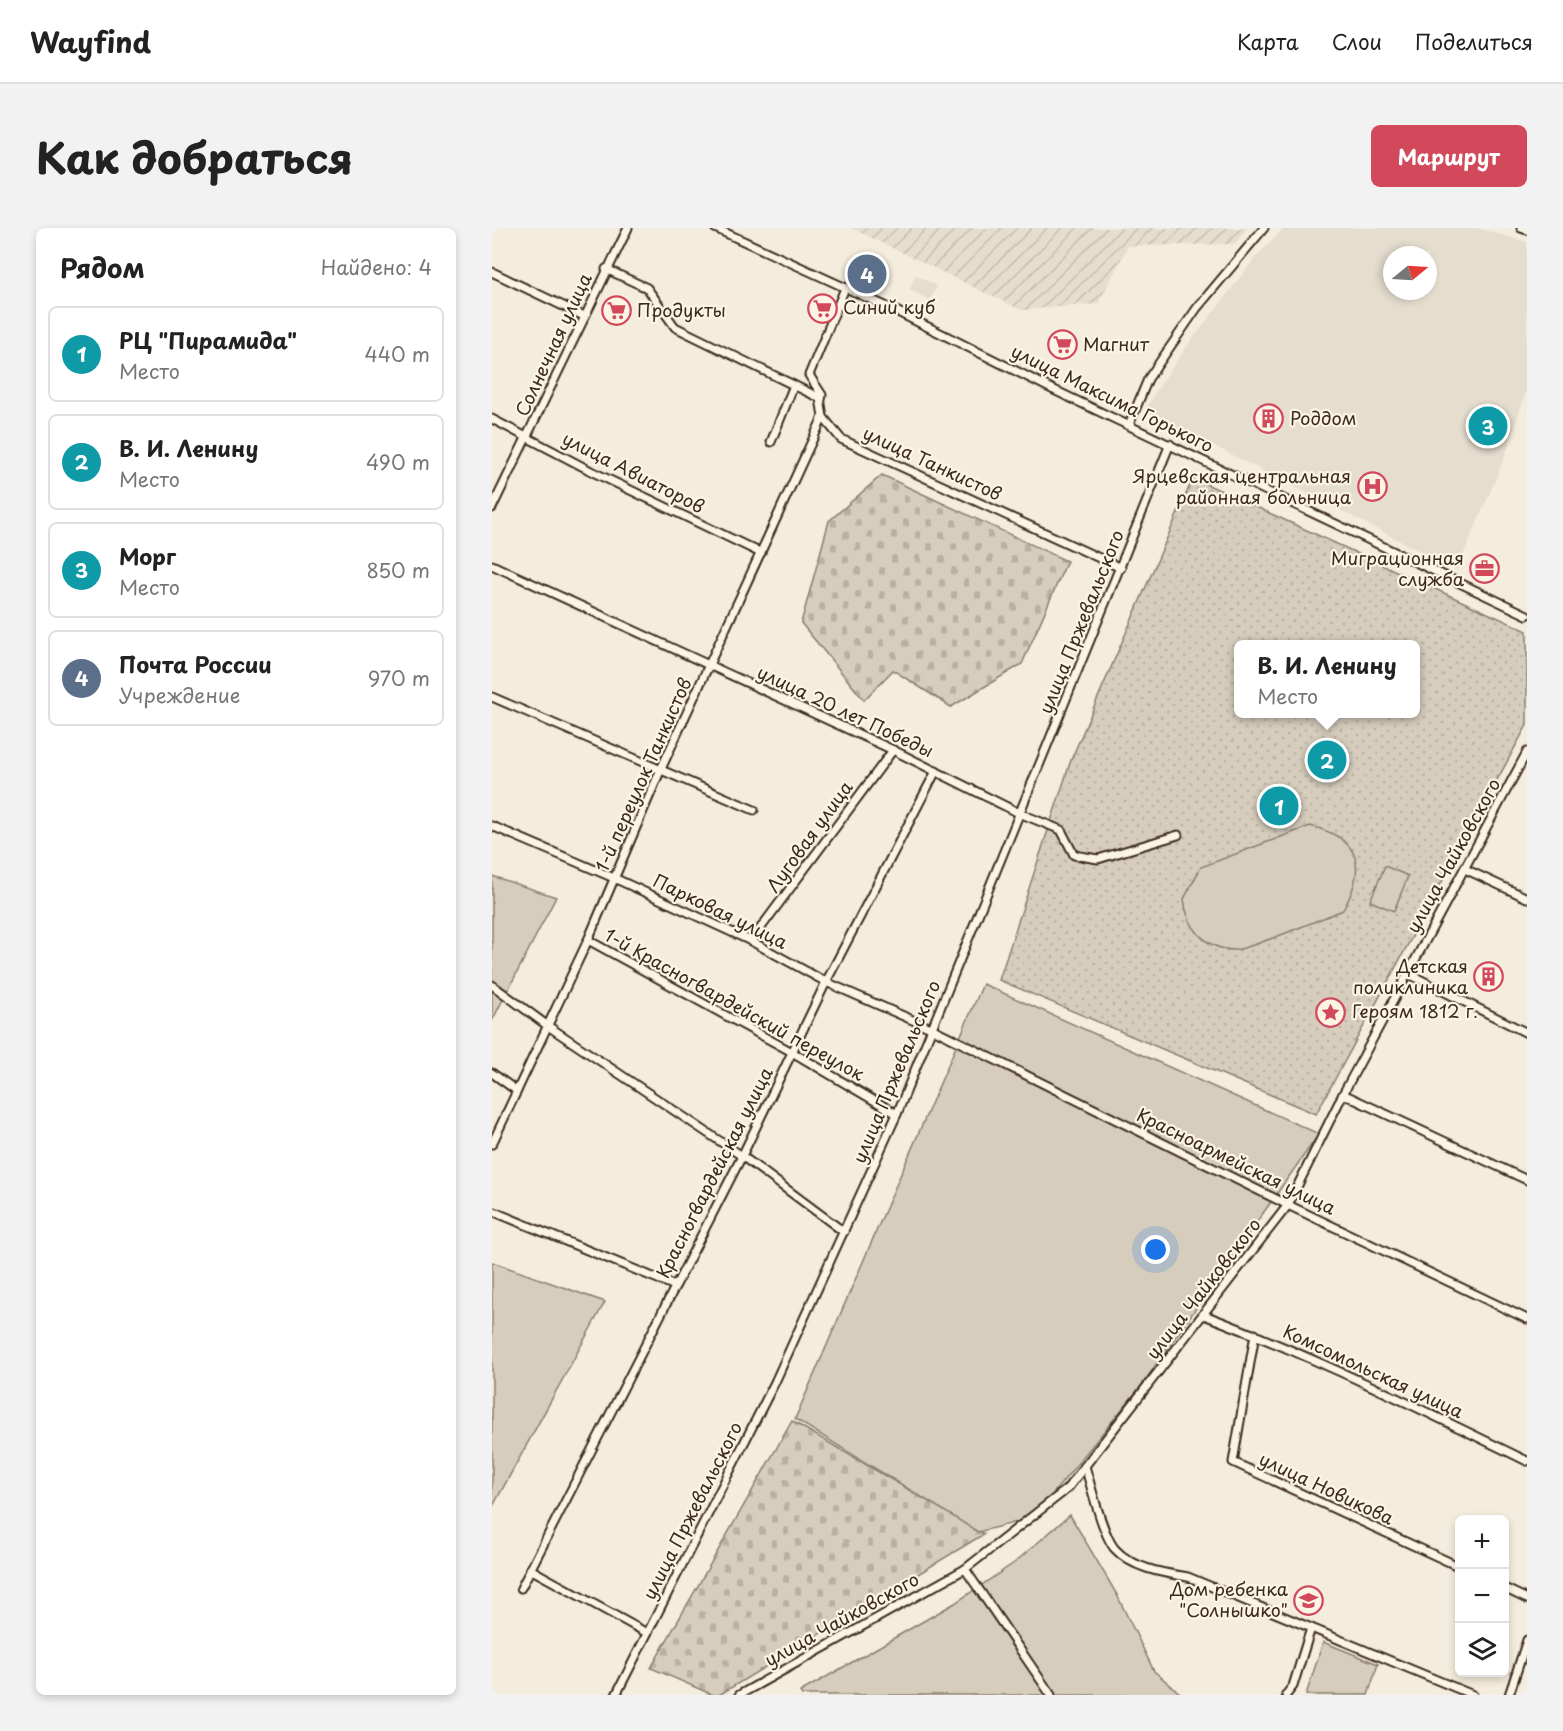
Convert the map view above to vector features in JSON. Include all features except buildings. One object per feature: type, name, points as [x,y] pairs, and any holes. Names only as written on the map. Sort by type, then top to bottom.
[{"type":"street","name":"Солнечная улица","points":[[492,508],[606,269],[628,228]]},
{"type":"street","name":"улица Максима Горького","points":[[715,228],[1527,615]]},
{"type":"street","points":[[1129,425],[1148,379],[1197,308],[1264,228]]},
{"type":"street","points":[[1521,228],[1527,230]]},
{"type":"street","points":[[606,269],[647,288],[675,327],[821,400]]},
{"type":"street","points":[[492,272],[584,316]]},
{"type":"street","points":[[823,417],[822,395],[809,375],[845,288]]},
{"type":"street","points":[[771,442],[794,385]]},
{"type":"street","name":"1-й переулок Танкистов","points":[[492,1144],[588,940],[662,769],[823,417]]},
{"type":"street","name":"улица Танкистов","points":[[823,417],[842,439],[1121,568]]},
{"type":"street","name":"улица Авиаторов","points":[[492,419],[528,435],[593,472],[762,553]]},
{"type":"street","name":"улица Пржевальского","points":[[616,1695],[775,1382],[897,1113],[1170,444]]},
{"type":"street","name":"улица 20 лет Победы","points":[[492,565],[892,750],[1018,813],[1061,830],[1074,855],[1098,859],[1178,835]]},
{"type":"street","points":[[492,697],[754,810]]},
{"type":"street","name":"Луговая улица","points":[[751,941],[892,750]]},
{"type":"street","name":"улица Чайковского","points":[[740,1695],[965,1569],[1066,1489],[1204,1316],[1288,1205],[1407,973],[1526,757]]},
{"type":"street","name":"Красногвардейская улица","points":[[521,1588],[742,1156],[826,982],[936,771]]},
{"type":"street","name":"Парковая улица","points":[[492,826],[614,878],[751,941],[826,982],[933,1029]]},
{"type":"street","points":[[1465,869],[1527,898]]},
{"type":"street","name":"1-й Красногвардейский переулок","points":[[588,940],[792,1052],[897,1113]]},
{"type":"street","points":[[1407,973],[1527,1033]]},
{"type":"street","points":[[492,985],[548,1026],[742,1156],[844,1232]]},
{"type":"street","name":"Красноармейская улица","points":[[933,1029],[1288,1205],[1527,1319]]},
{"type":"street","points":[[492,1073],[517,1091]]},
{"type":"street","points":[[1343,1094],[1527,1180]]},
{"type":"street","points":[[492,1211],[675,1287]]},
{"type":"street","name":"Комсомольская улица","points":[[1204,1316],[1255,1334],[1401,1399],[1527,1461]]},
{"type":"street","name":"улица Новикова","points":[[1255,1334],[1233,1462],[1455,1566]]},
{"type":"street","points":[[1085,1466],[1115,1549],[1132,1561],[1161,1573],[1188,1577],[1473,1695]]},
{"type":"street","points":[[530,1569],[647,1633]]},
{"type":"street","points":[[965,1569],[1051,1695]]},
{"type":"street","points":[[1509,1590],[1527,1599]]},
{"type":"street","points":[[1286,1695],[1293,1686],[1311,1628]]},
{"type":"street","points":[[1509,1695],[1527,1640]]},
{"type":"shaded area","points":[[851,228],[1247,228],[1235,244],[1128,246],[1098,304],[1021,310]]},
{"type":"shaded area","points":[[1284,228],[1477,228],[1527,242],[1527,389],[1505,457],[1457,570],[1146,411],[1154,394],[1188,345],[1256,257]]},
{"type":"shaded area","points":[[916,275],[937,286],[930,300],[909,290]]},
{"type":"green space","points":[[882,475],[1067,561],[1022,664],[951,707],[893,670],[864,700],[801,623],[829,521]]},
{"type":"green space","points":[[1193,478],[1527,631],[1527,725],[1316,1114],[999,980],[1071,760]]},
{"type":"green space","points":[[1310,826],[1340,838],[1355,856],[1357,868],[1355,880],[1351,895],[1343,910],[1242,949],[1224,949],[1214,946],[1199,935],[1189,919],[1184,899],[1201,867]]},
{"type":"green space","points":[[1385,866],[1408,876],[1394,911],[1370,901]]},
{"type":"green space","points":[[492,876],[556,897],[492,1021]]},
{"type":"green space","points":[[983,984],[1319,1134],[1141,1386],[1033,1518],[978,1532],[795,1419]]},
{"type":"green space","points":[[492,1262],[605,1302],[492,1508]]},
{"type":"green space","points":[[792,1421],[984,1534],[719,1695],[713,1695],[651,1668]]},
{"type":"green space","points":[[1070,1515],[1116,1593],[1154,1671],[1182,1695],[802,1695],[800,1692],[955,1603],[1014,1563]]},
{"type":"green space","points":[[1323,1642],[1378,1664],[1368,1695],[1306,1695]]},
{"type":"place","name":"Почта России","points":[[867,274]]},
{"type":"place","name":"Синий куб","points":[[822,308]]},
{"type":"place","name":"Продукты","points":[[616,311]]},
{"type":"place","name":"Магнит","points":[[1062,345]]},
{"type":"place","name":"Роддом","points":[[1269,419]]},
{"type":"place","name":"Морг","points":[[1488,426]]},
{"type":"place","name":"Ярцевская центральная районная больница","points":[[1372,487]]},
{"type":"place","name":"Миграционная служба","points":[[1485,569]]},
{"type":"place","name":"В. И. Ленину","points":[[1327,760]]},
{"type":"place","name":"РЦ \"Пирамида\"","points":[[1279,806]]},
{"type":"place","name":"Детская поликлиника","points":[[1489,977]]},
{"type":"place","name":"Героям 1812 г.","points":[[1331,1012]]},
{"type":"place","name":"Дом ребенка \"Солнышко\"","points":[[1309,1600]]}]
